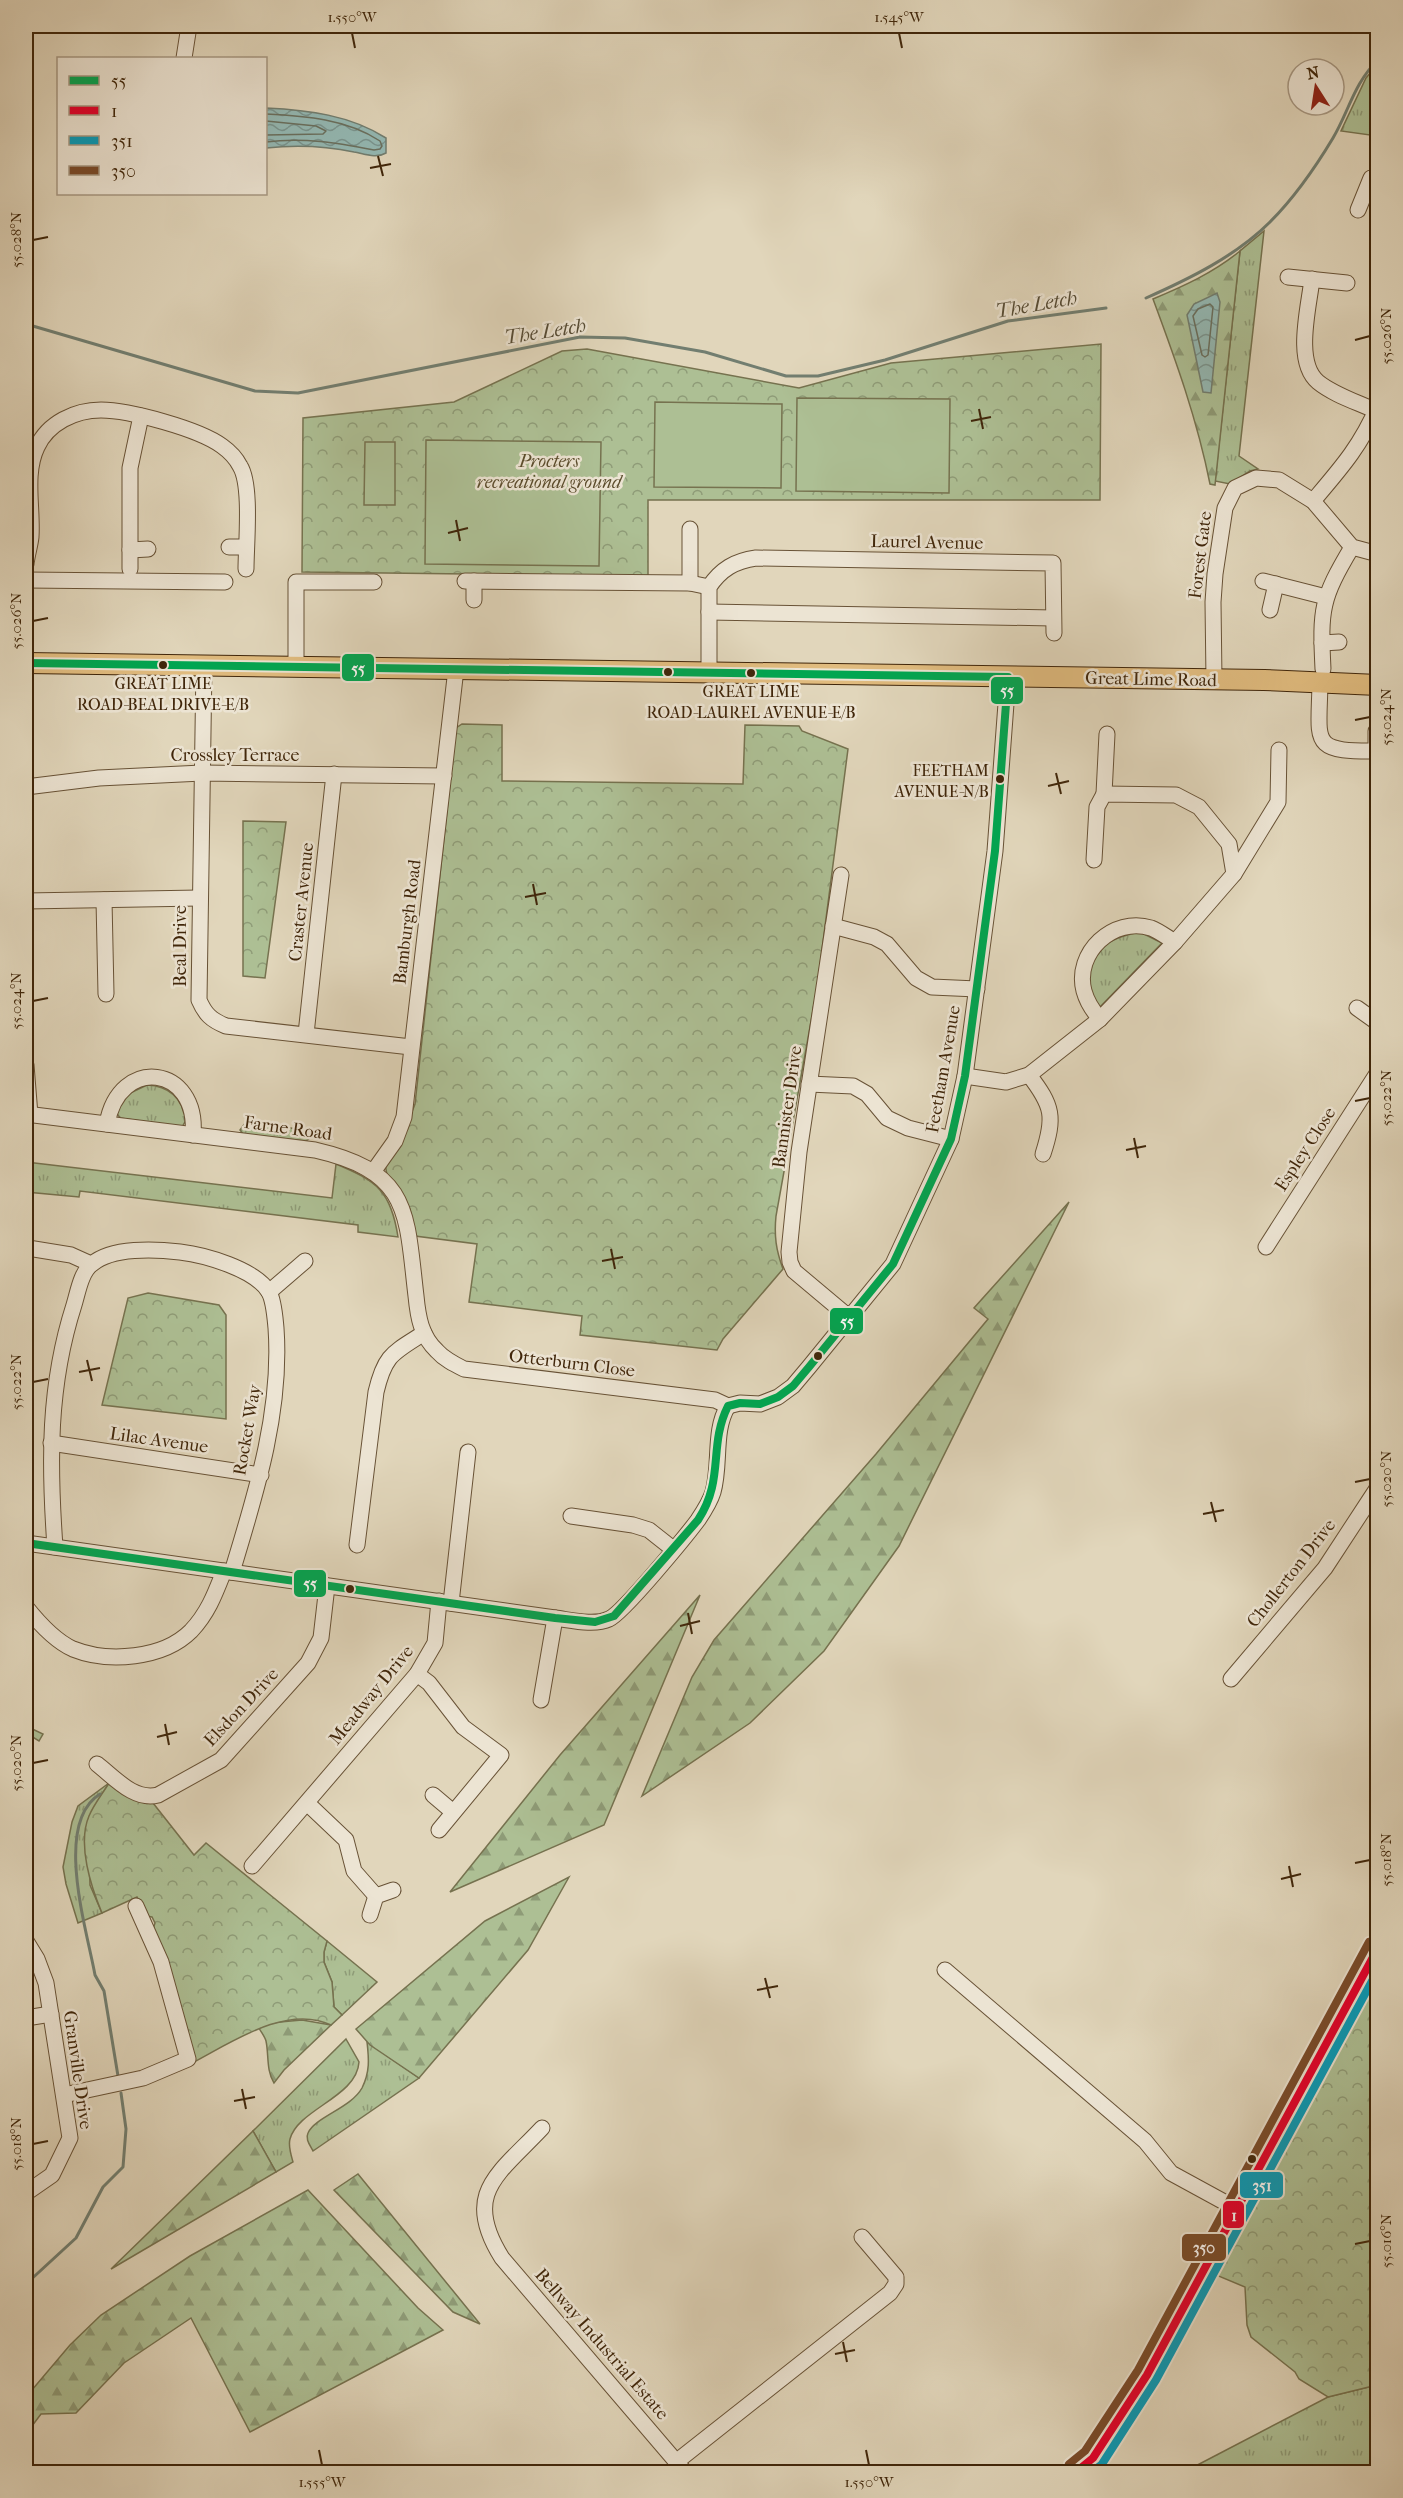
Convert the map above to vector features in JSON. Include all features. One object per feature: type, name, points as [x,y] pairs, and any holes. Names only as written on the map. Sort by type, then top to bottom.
[{"type":"main road","name":"Great Lime Road","points":[[26,663],[1214,680],[1322,675],[1377,685]]},
{"type":"main road","points":[[1076,2472],[1090,2465],[1147,2375],[1377,1947]]},
{"type":"street","points":[[184,57],[189,26]]},
{"type":"street","points":[[1358,210],[1371,198],[1371,178]]},
{"type":"street","points":[[1288,277],[1347,284]]},
{"type":"street","points":[[1312,279],[1304,351],[1308,370],[1322,385],[1377,409],[1371,440],[1313,501]]},
{"type":"street","points":[[26,564],[31,537],[31,472],[37,446],[43,436],[62,419],[88,411],[101,410],[141,416],[203,436],[222,445],[236,459],[246,478],[246,569]]},
{"type":"street","points":[[130,569],[130,468],[141,416]]},
{"type":"street","name":"Forest Gate","points":[[1214,680],[1215,574],[1223,516],[1231,494],[1249,480],[1270,477],[1288,484],[1313,501],[1352,548]]},
{"type":"street","points":[[690,529],[690,583]]},
{"type":"street","points":[[229,547],[246,547]]},
{"type":"street","points":[[1376,731],[1377,751],[1346,752],[1330,749],[1323,742],[1319,731],[1322,675],[1321,621],[1326,597],[1331,583],[1352,548],[1377,554]]},
{"type":"street","points":[[130,550],[148,549]]},
{"type":"street","name":"Laurel Avenue","points":[[709,587],[717,575],[744,553],[1053,563],[1054,633]]},
{"type":"street","points":[[26,580],[225,582]]},
{"type":"street","points":[[474,600],[470,581],[690,583],[709,587],[709,674]]},
{"type":"street","points":[[296,666],[297,582],[374,582]]},
{"type":"street","points":[[1270,610],[1269,583],[1326,597]]},
{"type":"street","points":[[709,612],[1053,618]]},
{"type":"street","points":[[1322,643],[1339,642]]},
{"type":"street","name":"Beal Drive","points":[[204,666],[199,1000],[205,1013],[213,1021],[226,1026],[411,1047]]},
{"type":"street","name":"Bamburgh Road","points":[[373,1172],[395,1141],[404,1117],[456,669]]},
{"type":"street","name":"Feetham Avenue","points":[[728,1406],[768,1402],[786,1392],[850,1318],[893,1264],[951,1139],[965,1076],[998,821],[1008,677]]},
{"type":"street","points":[[1094,860],[1097,807],[1104,794],[1107,734]]},
{"type":"street","points":[[965,1076],[1006,1082],[1029,1075],[1100,1019],[1175,942],[1234,874],[1278,802],[1279,750]]},
{"type":"street","name":"Crossley Terrace","points":[[26,787],[99,778],[202,772],[444,776]]},
{"type":"street","name":"Craster Avenue","points":[[306,1034],[334,774]]},
{"type":"street","points":[[1104,794],[1176,795],[1199,807],[1229,844],[1234,874]]},
{"type":"street","name":"Bannister Drive","points":[[841,875],[799,1152],[790,1262],[794,1271],[850,1318]]},
{"type":"street","points":[[26,901],[199,898]]},
{"type":"street","points":[[104,900],[106,994]]},
{"type":"street","points":[[833,926],[874,937],[886,944],[916,978],[932,987],[977,989]]},
{"type":"street","points":[[1100,1019],[1090,1006],[1083,990],[1088,952],[1097,942],[1118,929],[1130,926],[1151,928],[1175,942]]},
{"type":"street","points":[[1358,1008],[1377,1023]]},
{"type":"street","points":[[26,1065],[28,1114]]},
{"type":"street","name":"Espley Close","points":[[1266,1247],[1377,1072]]},
{"type":"street","points":[[1029,1075],[1042,1092],[1051,1112],[1050,1133],[1042,1154]]},
{"type":"street","points":[[107,1124],[112,1104],[126,1086],[140,1079],[162,1079],[179,1088],[190,1103],[193,1111],[193,1135]]},
{"type":"street","points":[[809,1084],[854,1086],[867,1095],[887,1118],[908,1128],[951,1139]]},
{"type":"street","name":"Farne Road","points":[[28,1114],[315,1150],[340,1156],[373,1172]]},
{"type":"street","name":"Otterburn Close","points":[[373,1172],[386,1183],[402,1204],[407,1224],[419,1322],[436,1351],[464,1369],[715,1400],[728,1406]]},
{"type":"street","points":[[28,1248],[72,1254],[91,1264]]},
{"type":"street","points":[[55,1547],[50,1468],[52,1406],[66,1330],[83,1276],[91,1264],[111,1255],[130,1251],[180,1252],[205,1256],[235,1267],[252,1277],[269,1292],[305,1262]]},
{"type":"street","name":"Rocket Way","points":[[26,1607],[44,1628],[72,1648],[94,1655],[133,1656],[155,1651],[189,1633],[212,1604],[228,1571],[261,1474],[275,1396],[277,1347],[275,1317],[269,1292]]},
{"type":"street","points":[[357,1545],[376,1392],[382,1370],[392,1353],[424,1333]]},
{"type":"street","points":[[26,1543],[596,1622],[614,1617],[698,1520],[711,1497],[722,1419],[728,1406]]},
{"type":"street","name":"Lilac Avenue","points":[[51,1443],[261,1474]]},
{"type":"street","name":"Meadway Drive","points":[[252,1866],[417,1674],[435,1643],[445,1602],[468,1452]]},
{"type":"street","name":"Chollerton Drive","points":[[1231,1678],[1325,1568],[1377,1487]]},
{"type":"street","points":[[571,1516],[633,1525],[648,1530],[674,1549]]},
{"type":"street","name":"Elsdon Drive","points":[[97,1764],[132,1791],[150,1797],[158,1795],[221,1760],[308,1663],[321,1638],[327,1586]]},
{"type":"street","points":[[541,1700],[555,1618]]},
{"type":"street","points":[[417,1674],[429,1683],[463,1727],[501,1755],[439,1830]]},
{"type":"street","points":[[433,1795],[453,1812]]},
{"type":"street","points":[[307,1803],[346,1840],[354,1871],[376,1896]]},
{"type":"street","points":[[376,1896],[393,1890]]},
{"type":"street","points":[[370,1915],[376,1896]]},
{"type":"street","points":[[64,2095],[143,2078],[188,2059],[148,1922],[136,1906]]},
{"type":"street","name":"Granville Drive","points":[[26,1941],[37,1959],[46,1983],[70,2138],[52,2175],[26,2193]]},
{"type":"street","points":[[945,1970],[1145,2141],[1171,2173],[1237,2209]]},
{"type":"street","points":[[26,2018],[51,2014]]},
{"type":"street","name":"Bellway Industrial Estate","points":[[542,2128],[490,2183],[483,2209],[491,2241],[502,2258],[681,2467]]},
{"type":"street","points":[[681,2467],[890,2293],[896,2284],[896,2277],[862,2237]]},
{"type":"green space","points":[[1377,65],[1377,136],[1341,131],[1366,78]]},
{"type":"green space","points":[[1264,231],[1239,456],[1258,469],[1250,471],[1230,484],[1215,481],[1240,251]]},
{"type":"green space","points":[[1240,251],[1215,485],[1210,484],[1192,413],[1153,299],[1209,272]]},
{"type":"green space","name":"Procters recreational ground","points":[[1101,344],[1100,500],[648,500],[648,576],[302,572],[303,418],[454,402],[562,351],[587,349],[799,388],[891,363]]},
{"type":"green space","points":[[797,398],[950,399],[949,493],[796,491]]},
{"type":"green space","points":[[655,402],[782,404],[781,488],[654,487]]},
{"type":"green space","points":[[426,440],[601,442],[599,566],[425,564]]},
{"type":"green space","points":[[365,442],[395,442],[395,505],[364,505]]},
{"type":"green space","points":[[462,724],[502,725],[502,781],[743,784],[745,725],[799,726],[802,731],[848,749],[817,988],[776,1216],[776,1243],[783,1269],[723,1339],[717,1350],[580,1335],[582,1316],[469,1302],[477,1244],[415,1236],[410,1209],[387,1175],[385,1164],[401,1140],[415,1104],[456,728]]},
{"type":"green space","points":[[243,821],[286,822],[265,978],[243,976]]},
{"type":"green space","points":[[1140,932],[1162,943],[1098,1009],[1088,979],[1088,967],[1092,957],[1110,942]]},
{"type":"green space","points":[[147,1085],[162,1088],[174,1095],[181,1105],[186,1120],[182,1127],[120,1118],[116,1112],[126,1095]]},
{"type":"green space","points":[[246,1122],[305,1130],[310,1138],[306,1141],[243,1134],[240,1130]]},
{"type":"green space","points":[[26,1162],[332,1198],[336,1164],[362,1176],[380,1190],[391,1209],[398,1237],[358,1232],[358,1225],[80,1191],[79,1197],[26,1192]]},
{"type":"green space","points":[[1069,1202],[899,1546],[824,1651],[750,1723],[642,1796],[692,1677],[714,1640],[876,1454],[988,1319],[974,1308]]},
{"type":"green space","points":[[148,1293],[219,1305],[226,1315],[226,1419],[102,1405],[128,1298]]},
{"type":"green space","points":[[700,1595],[604,1825],[450,1892],[560,1755]]},
{"type":"green space","points":[[26,1726],[43,1734],[39,1741],[31,1736],[26,1740]]},
{"type":"green space","points":[[109,1783],[89,1817],[90,1885],[102,1913],[78,1923],[63,1867],[72,1822],[78,1806]]},
{"type":"green space","points":[[109,1783],[136,1799],[153,1803],[194,1855],[206,1843],[327,1941],[324,1962],[332,1982],[334,2007],[342,2015],[331,2025],[314,2020],[296,2019],[278,2022],[242,2036],[194,2062],[153,1929],[155,1923],[152,1917],[146,1916],[137,1897],[102,1913],[94,1891],[87,1865],[84,1839],[89,1816]]},
{"type":"green space","points":[[569,1877],[528,1950],[419,2078],[370,2045],[356,2029],[485,1921]]},
{"type":"green space","points":[[327,1941],[377,1982],[342,2015],[334,2007],[332,1982],[324,1962]]},
{"type":"green space","points":[[1377,1980],[1377,2385],[1328,2397],[1299,2379],[1295,2372],[1251,2337],[1247,2325],[1245,2287],[1216,2275]]},
{"type":"green space","points":[[302,2020],[331,2025],[284,2070],[274,2083],[269,2068],[266,2041],[259,2028],[269,2023]]},
{"type":"green space","points":[[346,2039],[359,2062],[356,2074],[348,2085],[304,2119],[295,2129],[289,2142],[293,2162],[276,2172],[253,2131]]},
{"type":"green space","points":[[367,2042],[419,2078],[313,2151],[307,2138],[312,2127],[350,2101],[362,2088],[368,2065]]},
{"type":"green space","points":[[253,2131],[276,2172],[111,2269]]},
{"type":"green space","points":[[358,2174],[480,2324],[453,2312],[334,2190]]},
{"type":"green space","points":[[308,2190],[418,2308],[443,2330],[250,2432],[191,2318],[124,2363],[76,2413],[41,2414],[26,2434],[26,2397],[70,2345],[101,2315],[190,2256]]},
{"type":"green space","points":[[1377,2385],[1377,2472],[1184,2472],[1328,2397]]},
{"type":"water","points":[[267,108],[328,115],[358,124],[386,138],[386,153],[374,156],[321,147],[267,148]]},
{"type":"water","points":[[1217,293],[1220,302],[1211,393],[1203,392],[1187,315],[1194,304]]},
{"type":"waterway","name":"The Letch","points":[[1146,298],[1195,275],[1227,256],[1257,234],[1279,213],[1319,160],[1339,128],[1357,88],[1378,60]]},
{"type":"waterway","name":"The Letch","points":[[26,324],[255,391],[298,393],[580,337],[625,338],[705,352],[786,376],[818,376],[885,360],[1008,321],[1106,308]]},
{"type":"waterway","points":[[100,1794],[86,1808],[78,1828],[77,1878],[95,1975],[104,1991],[118,2076]]},
{"type":"waterway","points":[[26,2284],[76,2238],[103,2187],[123,2167],[126,2129],[121,2093]]},
{"type":"transit line","name":"55","points":[[26,663],[1008,677],[995,851],[965,1076],[951,1139],[893,1264],[809,1367],[793,1386],[778,1397],[760,1404],[740,1403],[728,1406],[719,1435],[711,1491],[698,1520],[614,1616],[595,1622],[555,1618],[26,1543]]},
{"type":"transit line","name":"350","points":[[1069,2464],[1085,2451],[1138,2370],[1369,1942]]},
{"type":"transit line","name":"1","points":[[1076,2472],[1093,2458],[1147,2375],[1378,1948]]},
{"type":"transit line","name":"351","points":[[1092,2472],[1102,2464],[1156,2380],[1378,1970]]},
{"type":"place","name":"GREAT LIME ROAD-BEAL DRIVE-E/B","points":[[163,665]]},
{"type":"place","name":"GREAT LIME ROAD-LAUREL AVENUE-E/B","points":[[751,673]]},
{"type":"place","name":"FEETHAM AVENUE-N/B","points":[[1000,779]]}]
